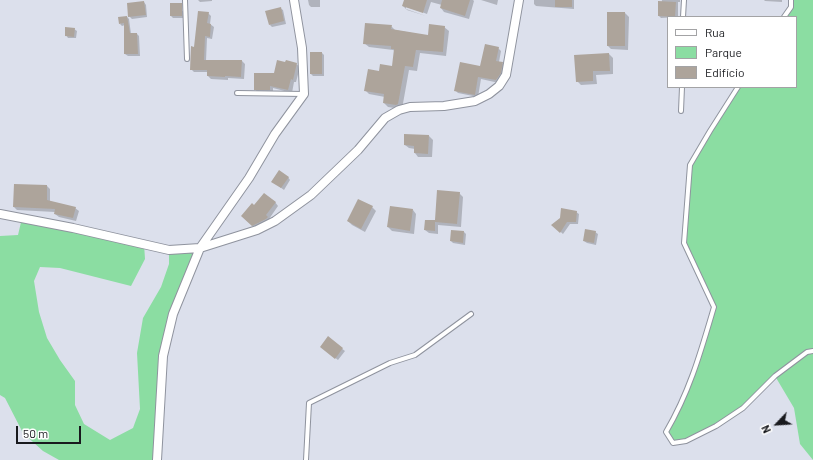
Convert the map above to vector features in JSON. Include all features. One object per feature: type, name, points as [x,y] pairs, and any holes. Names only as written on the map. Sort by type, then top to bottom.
[{"type":"street","points":[[157,460],[163,356],[173,314],[200,248],[249,178],[275,134],[304,94],[302,48],[294,0]]},
{"type":"street","points":[[0,214],[72,228],[169,250],[200,248],[257,230],[275,221],[312,195],[358,150],[385,118],[399,110],[410,107],[444,106],[475,101],[489,94],[499,86],[506,75],[519,0]]},
{"type":"lane","points":[[185,0],[187,59]]},
{"type":"lane","points":[[684,0],[684,16]]},
{"type":"lane","points":[[785,16],[791,7],[791,0]]},
{"type":"lane","points":[[681,110],[682,88]]},
{"type":"lane","points":[[737,88],[690,165],[684,243],[714,307],[694,373],[676,416],[666,432],[673,443],[686,441],[716,426],[743,408],[775,376],[807,352],[813,351]]},
{"type":"lane","points":[[237,93],[304,94]]},
{"type":"lane","points":[[306,460],[309,403],[390,363],[415,355],[471,314]]},
{"type":"green space","points":[[791,0],[813,0],[813,460],[800,444],[794,408],[775,376],[741,408],[715,427],[702,434],[688,440],[673,443],[666,432],[694,373],[714,307],[684,243],[690,165],[737,88],[797,88],[797,16],[785,16],[791,7]]},
{"type":"green space","points":[[22,218],[144,244],[145,259],[131,286],[60,268],[40,267],[34,281],[39,312],[47,338],[75,381],[75,405],[84,424],[110,440],[133,428],[140,409],[137,353],[143,318],[161,287],[169,264],[169,250],[200,248],[163,356],[157,460],[59,460],[43,451],[23,433],[5,398],[0,395],[0,236],[18,235]]},
{"type":"building","points":[[404,0],[427,0],[423,13],[402,6]]},
{"type":"building","points":[[442,0],[470,0],[465,16],[440,8]]},
{"type":"building","points":[[555,0],[572,0],[572,7],[555,7]]},
{"type":"building","points":[[144,1],[146,15],[128,17],[127,3]]},
{"type":"building","points":[[658,1],[676,2],[675,16],[658,16]]},
{"type":"building","points":[[170,3],[182,3],[182,16],[170,16]]},
{"type":"building","points":[[281,7],[284,21],[269,25],[265,11]]},
{"type":"building","points":[[198,11],[209,12],[207,23],[211,24],[210,37],[205,36],[204,60],[242,60],[241,77],[207,76],[207,70],[190,70],[191,46],[194,47]]},
{"type":"building","points":[[607,12],[625,12],[625,46],[607,46]]},
{"type":"building","points":[[127,16],[130,33],[137,33],[138,54],[124,54],[124,23],[119,24],[118,17]]},
{"type":"building","points":[[365,23],[392,25],[391,29],[428,35],[429,24],[445,26],[443,52],[416,50],[413,67],[405,66],[398,104],[396,105],[383,103],[384,94],[364,91],[368,69],[379,71],[380,64],[392,66],[394,49],[391,49],[391,46],[363,44]]},
{"type":"building","points":[[65,27],[75,28],[74,37],[65,36]]},
{"type":"building","points":[[485,44],[499,47],[496,61],[503,62],[501,73],[496,80],[478,77],[475,95],[454,91],[460,62],[480,66]]},
{"type":"building","points":[[310,52],[322,52],[322,74],[310,74]]},
{"type":"building","points":[[609,53],[610,71],[593,71],[593,81],[576,82],[574,55]]},
{"type":"building","points":[[277,60],[285,62],[286,60],[297,63],[293,80],[291,79],[288,90],[270,86],[270,90],[254,90],[254,73],[274,73]]},
{"type":"building","points":[[404,134],[429,135],[428,154],[414,153],[414,146],[404,145]]},
{"type":"building","points":[[279,170],[289,177],[281,188],[271,182]]},
{"type":"building","points":[[14,184],[47,185],[47,200],[76,207],[73,218],[54,214],[55,209],[13,207]]},
{"type":"building","points":[[437,190],[460,192],[457,224],[435,222],[435,231],[424,230],[425,220],[435,220]]},
{"type":"building","points":[[264,193],[276,202],[266,215],[268,217],[266,219],[252,226],[241,216],[252,203],[254,205]]},
{"type":"building","points":[[358,199],[373,206],[361,229],[347,221]]},
{"type":"building","points":[[390,206],[413,209],[410,231],[387,227]]},
{"type":"building","points":[[561,208],[577,211],[576,222],[567,222],[560,233],[551,225],[560,218]]},
{"type":"building","points":[[585,229],[596,231],[594,243],[583,241]]},
{"type":"building","points":[[451,230],[464,231],[463,243],[450,241]]},
{"type":"building","points":[[328,336],[343,348],[335,359],[320,347]]}]
